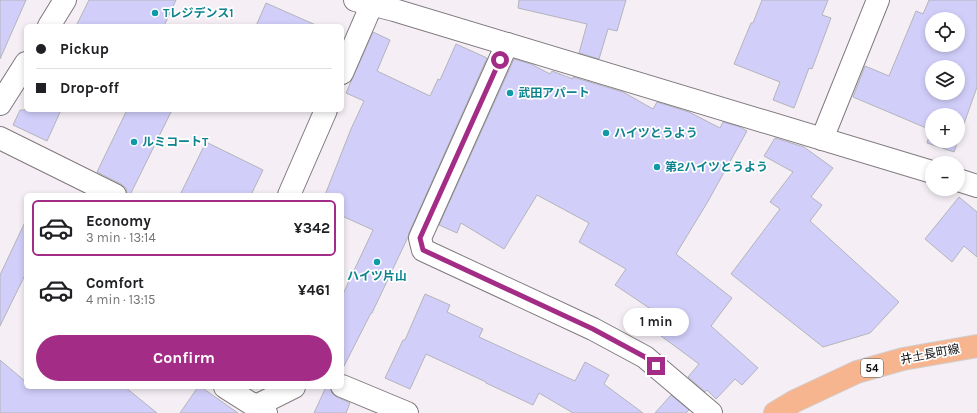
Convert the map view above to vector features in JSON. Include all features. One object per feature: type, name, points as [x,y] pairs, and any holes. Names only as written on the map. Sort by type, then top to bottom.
[{"type":"main road","name":"井土長町線","points":[[775,413],[795,401],[857,372],[903,358],[977,346]]},
{"type":"street","points":[[50,24],[65,0]]},
{"type":"street","points":[[822,139],[878,0]]},
{"type":"street","points":[[344,66],[363,2],[395,5],[507,44],[925,170]]},
{"type":"street","points":[[507,44],[420,238],[423,250],[593,329],[645,357],[711,413]]},
{"type":"street","points":[[0,104],[24,66]]},
{"type":"street","points":[[291,193],[325,112]]},
{"type":"street","points":[[0,138],[111,193]]},
{"type":"street","points":[[965,182],[977,186]]},
{"type":"street","points":[[344,387],[407,413]]},
{"type":"street","points":[[228,389],[261,410],[291,389]]},
{"type":"building","points":[[0,0],[26,0],[0,59]]},
{"type":"building","points":[[89,0],[176,0],[165,24],[77,24]]},
{"type":"building","points":[[519,0],[626,0],[617,31],[608,29],[599,59],[579,53],[587,24],[518,8]]},
{"type":"building","points":[[762,0],[828,0],[822,15],[831,18],[812,69],[809,68],[794,108],[773,100],[780,82],[734,64]]},
{"type":"building","points":[[929,0],[977,0],[977,87],[965,121],[965,108],[925,108],[925,127],[853,97],[865,66],[889,76],[916,11],[923,14]]},
{"type":"building","points":[[266,3],[313,24],[257,24]]},
{"type":"building","points":[[373,32],[390,40],[377,71],[430,96],[438,79],[440,80],[456,44],[487,58],[408,237],[372,313],[344,366],[344,292],[373,230],[344,217],[344,193],[326,193],[351,129],[364,101],[346,93]]},
{"type":"building","points":[[514,59],[531,64],[550,74],[552,71],[573,79],[573,77],[623,92],[653,109],[657,102],[689,112],[720,128],[723,122],[740,127],[747,131],[707,203],[676,254],[732,298],[711,326],[758,368],[742,385],[735,379],[716,399],[707,390],[705,392],[688,377],[699,364],[657,333],[667,320],[615,285],[626,269],[579,242],[589,223],[537,195],[504,249],[461,223],[457,233],[439,225]]},
{"type":"building","points":[[20,110],[24,110],[24,112],[60,112],[47,141],[13,125]]},
{"type":"building","name":"ルミコートT","points":[[126,112],[171,112],[131,193],[127,193],[126,188],[121,184],[97,172]]},
{"type":"building","points":[[775,138],[804,147],[833,168],[811,197],[822,205],[810,221],[899,302],[870,333],[823,347],[731,274],[780,209],[770,202],[793,172],[764,156]]},
{"type":"building","points":[[206,142],[263,170],[252,193],[181,193]]},
{"type":"building","points":[[942,148],[955,148],[954,152]]},
{"type":"building","points":[[959,197],[977,212],[977,257],[964,246],[952,262],[925,239]]},
{"type":"building","points":[[24,224],[24,277],[0,326],[0,275]]},
{"type":"building","points":[[425,294],[450,305],[447,312],[483,329],[479,337],[575,381],[585,362],[609,375],[604,384],[643,413],[573,413],[539,393],[533,405],[426,354],[410,389],[385,378],[403,340],[405,340]]},
{"type":"building","points":[[0,360],[24,380],[24,389],[127,389],[157,413],[0,413]]},
{"type":"building","points":[[197,389],[204,389],[238,413],[180,413]]},
{"type":"building","points":[[325,389],[331,389],[332,393],[337,397],[350,403],[346,413],[314,413]]},
{"type":"building","points":[[671,395],[689,410],[686,413],[655,413]]},
{"type":"place","name":"Tレジデンス1","points":[[155,13]]},
{"type":"place","name":"武田アパート","points":[[510,93]]},
{"type":"place","name":"ハイツとうよう","points":[[606,133]]},
{"type":"place","name":"ルミコートT","points":[[134,142]]},
{"type":"place","name":"第2ハイツとうよう","points":[[657,167]]},
{"type":"place","name":"ハイツ片山","points":[[377,262]]},
{"type":"route","points":[[500,60],[420,238],[423,250],[593,329],[645,357],[656,366]]}]
